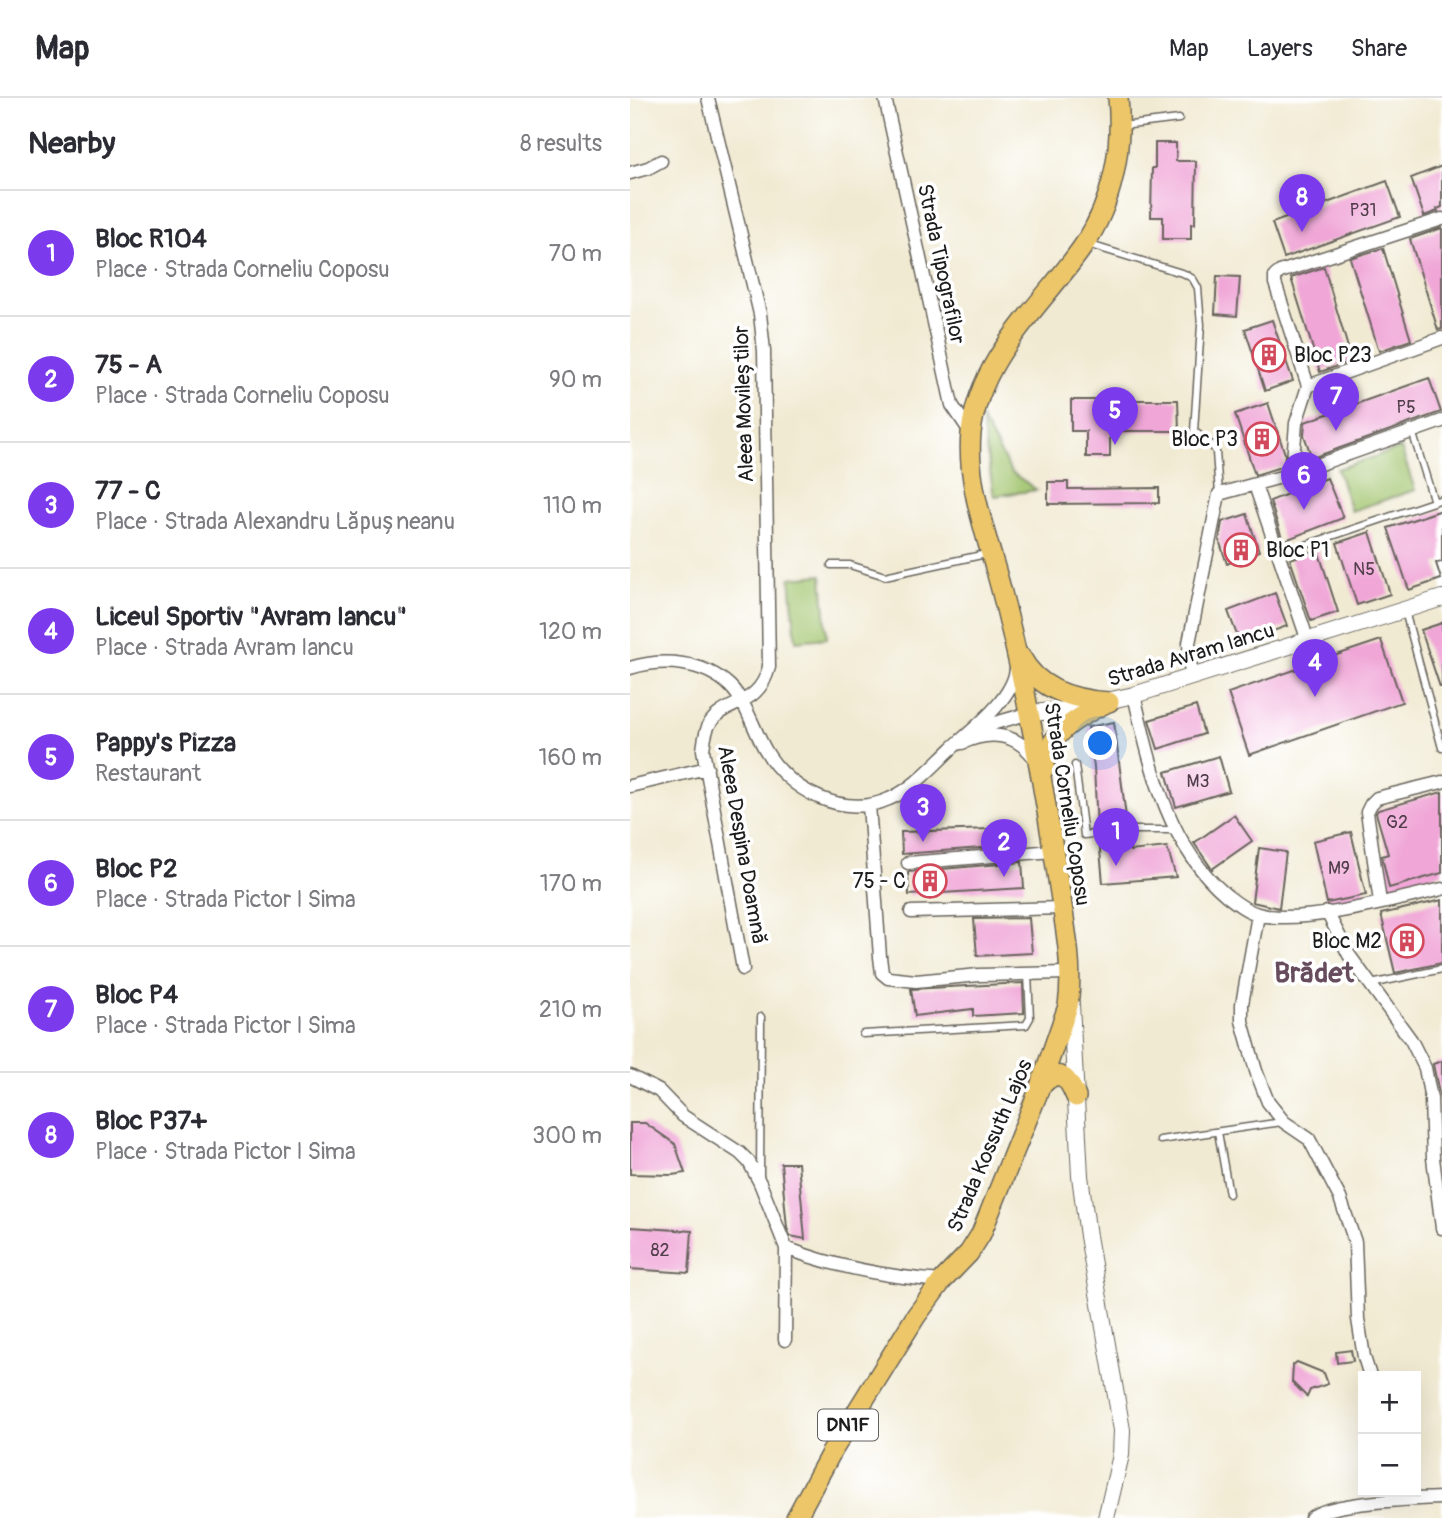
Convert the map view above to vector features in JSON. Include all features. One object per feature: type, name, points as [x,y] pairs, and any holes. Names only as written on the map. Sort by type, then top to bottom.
[{"type":"main road","name":"Strada Corneliu Coposu","points":[[1070,982],[1043,780],[1016,646],[975,488],[971,433],[976,405],[997,359],[1085,244],[1106,201],[1117,159],[1121,127],[1118,98]]},
{"type":"main road","points":[[1016,646],[1032,674],[1045,684],[1072,697],[1108,702]]},
{"type":"main road","points":[[1043,780],[1046,755],[1057,736],[1067,725],[1108,702]]},
{"type":"main road","name":"Strada Kossuth Lajos","points":[[796,1518],[831,1453],[905,1334],[981,1234],[1063,1022],[1070,982]]},
{"type":"main road","points":[[1040,1087],[1048,1077],[1063,1077],[1071,1085],[1076,1097]]},
{"type":"street","name":"Aleea Movileștilor","points":[[708,98],[760,314],[764,351],[769,667],[759,688],[741,703]]},
{"type":"street","name":"Strada Tipografilor","points":[[885,98],[952,405],[971,433]]},
{"type":"street","points":[[630,173],[661,161]]},
{"type":"street","points":[[1292,474],[1296,423],[1308,386],[1275,276],[1280,272],[1442,219]]},
{"type":"street","points":[[1308,386],[1442,338]]},
{"type":"street","points":[[1191,677],[1189,643],[1219,494],[1292,474],[1442,421]]},
{"type":"street","points":[[1255,485],[1308,641]]},
{"type":"street","name":"Strada Avram Iancu","points":[[1030,713],[1108,702],[1134,695],[1442,598]]},
{"type":"street","points":[[630,668],[675,662],[699,668],[730,687],[767,753],[787,777],[803,790],[824,800],[844,805],[869,805],[889,799],[913,784],[1003,699],[1012,687],[1016,646]]},
{"type":"street","points":[[1134,695],[1151,767],[1176,830],[1185,848],[1211,882],[1237,904],[1258,915],[1293,916],[1442,890]]},
{"type":"street","name":"Aleea Despina Doamnă","points":[[741,703],[710,723],[704,750],[743,969]]},
{"type":"street","points":[[952,748],[995,723],[1030,713]]},
{"type":"street","points":[[952,748],[987,735],[1012,738],[1029,751],[1043,780]]},
{"type":"street","points":[[630,786],[707,768]]},
{"type":"street","points":[[1380,902],[1367,812],[1371,804],[1377,798],[1442,782]]},
{"type":"street","points":[[869,805],[880,957],[884,975],[888,978],[916,981],[1028,974],[1070,982]]},
{"type":"street","points":[[908,863],[1053,851]]},
{"type":"street","points":[[911,912],[1062,908]]},
{"type":"street","points":[[1327,912],[1349,956],[1411,1040],[1425,1068],[1431,1098],[1442,1228]]},
{"type":"street","points":[[1258,915],[1242,1004],[1242,1021],[1268,1102],[1284,1122],[1309,1139],[1340,1198],[1354,1242],[1358,1319],[1368,1371]]},
{"type":"street","name":"Strada Corneliu Coposu","points":[[1070,982],[1080,1176],[1122,1430],[1121,1455],[1106,1518]]},
{"type":"street","points":[[630,1076],[659,1091],[683,1116],[740,1153],[749,1162],[760,1182],[786,1248],[785,1340]]},
{"type":"street","points":[[786,1248],[849,1269],[943,1281]]},
{"type":"street","points":[[1311,1518],[1323,1511],[1386,1497]]},
{"type":"street","points":[[1416,1497],[1442,1498]]},
{"type":"lane","points":[[1121,127],[1179,119]]},
{"type":"lane","points":[[1085,244],[1185,274],[1193,279],[1198,288],[1201,325],[1194,431],[1212,445],[1216,452],[1219,494]]},
{"type":"lane","points":[[1412,431],[1434,502]]},
{"type":"lane","points":[[1279,554],[1442,499]]},
{"type":"lane","points":[[831,565],[850,565],[885,576],[992,553]]},
{"type":"lane","points":[[1405,610],[1442,748]]},
{"type":"lane","points":[[1074,765],[1084,835],[1130,830],[1176,830]]},
{"type":"lane","points":[[1371,984],[1442,969]]},
{"type":"lane","points":[[863,1034],[1027,1025],[1030,1018],[1028,974]]},
{"type":"lane","points":[[760,1182],[761,1017]]},
{"type":"lane","points":[[1160,1140],[1284,1122]]},
{"type":"lane","points":[[1217,1132],[1228,1194]]},
{"type":"green space","points":[[981,418],[1011,472],[1037,490],[994,496]]},
{"type":"green space","points":[[1401,448],[1415,490],[1351,511],[1337,469]]},
{"type":"green space","points":[[822,575],[827,638],[796,641],[790,578]]},
{"type":"building","points":[[1155,143],[1176,143],[1176,161],[1196,161],[1195,224],[1191,224],[1191,239],[1163,239],[1163,217],[1151,217]]},
{"type":"building","points":[[1442,166],[1442,207],[1424,216],[1411,178]]},
{"type":"building","points":[[1387,181],[1400,217],[1284,258],[1272,223]]},
{"type":"building","points":[[1442,228],[1442,329],[1438,330],[1410,239]]},
{"type":"building","points":[[1383,248],[1411,340],[1379,351],[1350,258]]},
{"type":"building","points":[[1324,267],[1352,361],[1320,372],[1291,278]]},
{"type":"building","points":[[1217,276],[1240,277],[1237,316],[1215,314]]},
{"type":"building","name":"Bloc P23","points":[[1272,320],[1293,381],[1265,391],[1245,329]]},
{"type":"building","points":[[1429,378],[1441,412],[1312,458],[1304,435],[1305,422]]},
{"type":"building","points":[[1071,400],[1178,400],[1179,431],[1110,431],[1110,457],[1086,457],[1086,431],[1071,431]]},
{"type":"building","name":"Bloc P3","points":[[1268,403],[1285,454],[1284,466],[1255,475],[1235,414]]},
{"type":"building","points":[[1327,478],[1343,518],[1283,541],[1270,501]]},
{"type":"building","points":[[1048,482],[1068,482],[1068,489],[1159,488],[1159,503],[1048,504]]},
{"type":"building","points":[[1442,510],[1442,562],[1436,563],[1441,579],[1409,590],[1388,528]]},
{"type":"building","points":[[1247,514],[1259,551],[1227,564],[1219,540],[1222,522]]},
{"type":"building","points":[[1370,532],[1390,594],[1357,605],[1337,543]]},
{"type":"building","points":[[1318,550],[1338,612],[1311,621],[1290,559]]},
{"type":"building","points":[[1275,593],[1287,626],[1240,643],[1228,611]]},
{"type":"building","points":[[1442,623],[1442,687],[1440,687],[1421,630]]},
{"type":"building","points":[[1381,640],[1402,702],[1249,755],[1228,693],[1303,667],[1305,673],[1321,668],[1319,661]]},
{"type":"building","points":[[1196,706],[1204,734],[1158,749],[1149,720]]},
{"type":"building","points":[[1114,722],[1127,825],[1097,828],[1094,767],[1088,727]]},
{"type":"building","points":[[1219,756],[1229,791],[1176,807],[1166,772]]},
{"type":"building","points":[[1442,792],[1442,873],[1389,888],[1382,856],[1388,854],[1376,813],[1378,810]]},
{"type":"building","points":[[1234,815],[1252,841],[1212,869],[1194,843]]},
{"type":"building","points":[[1020,828],[1021,845],[902,854],[901,832]]},
{"type":"building","points":[[1351,832],[1366,895],[1327,903],[1313,841]]},
{"type":"building","points":[[1129,836],[1130,851],[1167,847],[1176,877],[1103,883],[1099,839]]},
{"type":"building","points":[[1259,848],[1286,852],[1279,908],[1252,902]]},
{"type":"building","points":[[1022,862],[1024,888],[909,895],[908,872]]},
{"type":"building","name":"Bloc M2","points":[[1442,900],[1442,963],[1395,973],[1381,914]]},
{"type":"building","points":[[1029,918],[1032,953],[977,956],[974,919]]},
{"type":"building","points":[[1023,983],[1024,1013],[973,1016],[973,1009],[915,1016],[911,989]]},
{"type":"building","points":[[1442,1061],[1442,1097],[1440,1098],[1433,1064]]},
{"type":"building","points":[[630,1123],[645,1123],[675,1144],[685,1173],[630,1174]]},
{"type":"building","points":[[781,1163],[798,1163],[805,1239],[790,1236],[787,1228]]},
{"type":"building","points":[[630,1227],[692,1231],[689,1273],[630,1269]]},
{"type":"building","points":[[1351,1350],[1353,1361],[1337,1363],[1336,1352]]},
{"type":"building","points":[[1297,1362],[1324,1373],[1328,1384],[1310,1390],[1307,1397],[1292,1382],[1293,1365]]},
{"type":"place","name":"Bloc P37+","points":[[1302,232]]},
{"type":"place","name":"Bloc P23","points":[[1269,355]]},
{"type":"place","name":"Bloc P4","points":[[1336,431]]},
{"type":"place","name":"Bloc P3","points":[[1262,439]]},
{"type":"place","name":"Pappy's Pizza","points":[[1115,445]]},
{"type":"place","name":"Bloc P2","points":[[1304,510]]},
{"type":"place","name":"Bloc P1","points":[[1241,550]]},
{"type":"place","name":"Liceul Sportiv \"Avram Iancu\"","points":[[1315,697]]},
{"type":"place","name":"77 - C","points":[[923,842]]},
{"type":"place","name":"Bloc R104","points":[[1116,866]]},
{"type":"place","name":"75 - A","points":[[1004,877]]},
{"type":"place","name":"75 - C","points":[[930,881]]},
{"type":"place","name":"Bloc M2","points":[[1407,941]]},
{"type":"district","name":"Brădet","points":[[1314,973]]}]
